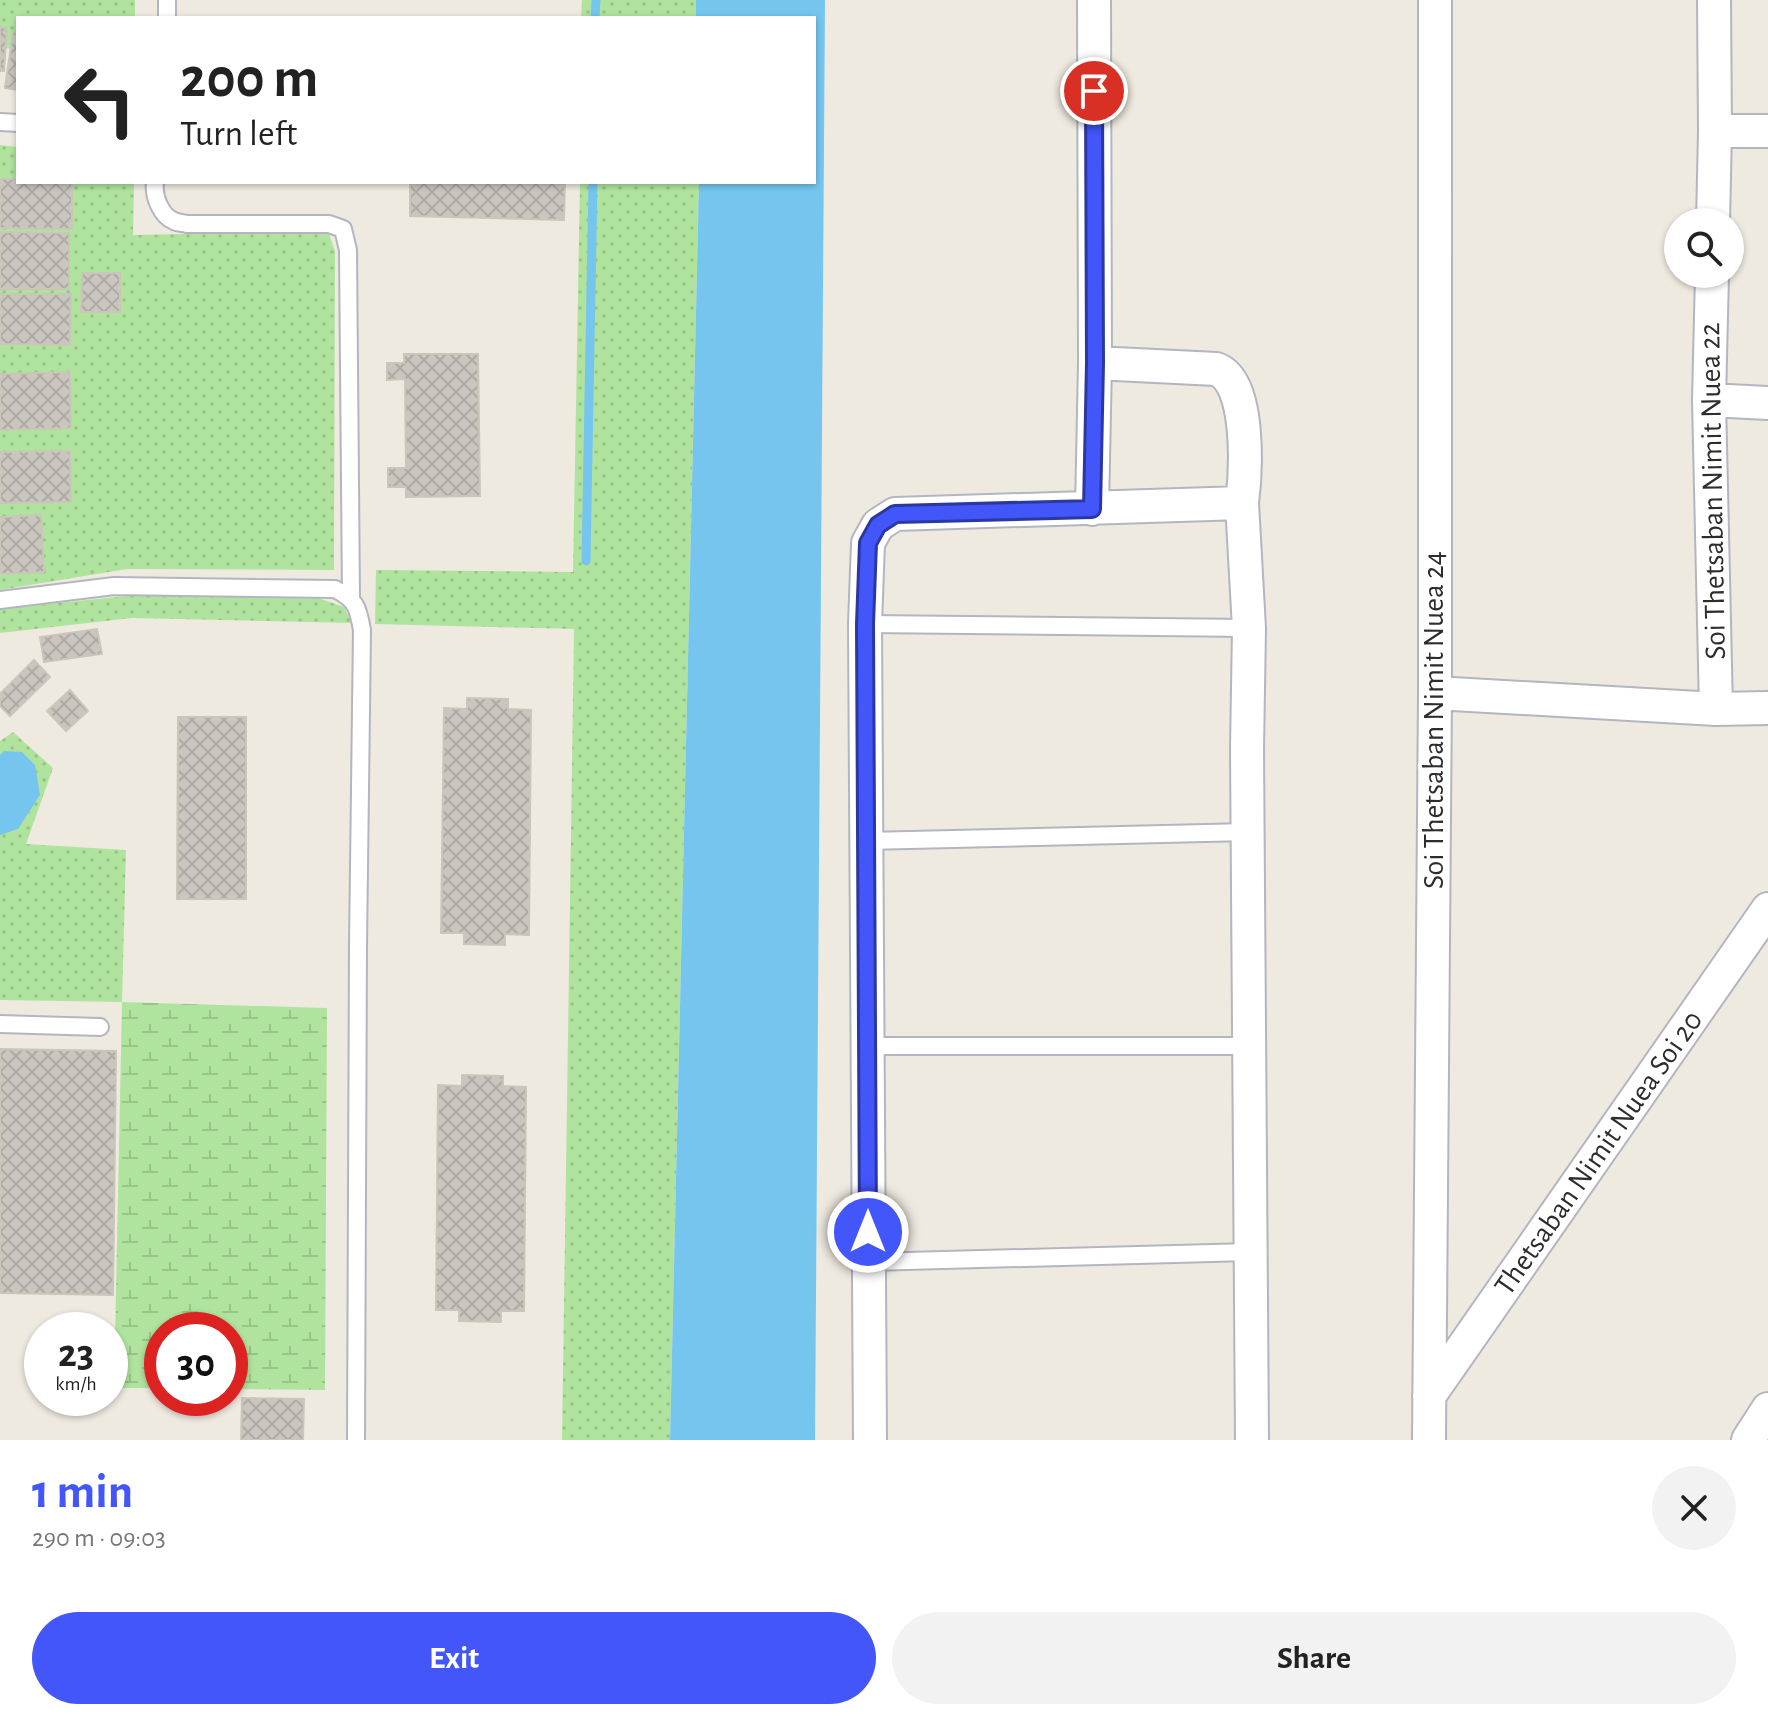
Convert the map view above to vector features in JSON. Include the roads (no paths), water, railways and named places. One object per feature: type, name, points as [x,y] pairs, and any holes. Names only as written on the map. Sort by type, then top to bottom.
[{"type":"street","points":[[1092,509],[1095,363],[1094,0]]},
{"type":"street","name":"Soi Thetsaban Nimit Nuea 24","points":[[1429,1440],[1435,693],[1435,0]]},
{"type":"street","points":[[1713,208],[1714,0]]},
{"type":"street","points":[[1715,131],[1768,131]]},
{"type":"street","name":"Soi Thetsaban Nimit Nuea 22","points":[[1712,288],[1709,400],[1716,709]]},
{"type":"street","points":[[1095,363],[1225,372],[1237,393],[1244,430],[1242,503],[1249,628],[1252,1440]]},
{"type":"street","points":[[1709,400],[1768,403]]},
{"type":"street","points":[[870,1440],[865,624],[868,543],[878,525],[895,514],[1242,503]]},
{"type":"street","points":[[1435,693],[1716,709],[1768,708]]},
{"type":"street","name":"Thetsaban Nimit Nuea Soi 20","points":[[1429,1396],[1768,909]]},
{"type":"street","points":[[1748,1440],[1768,1409]]},
{"type":"lane","points":[[155,184],[160,209],[171,221],[187,224],[329,224],[343,229],[348,250],[351,598]]},
{"type":"lane","points":[[0,600],[114,586],[335,589],[351,598],[359,611],[362,630],[356,1440]]},
{"type":"lane","points":[[865,624],[1249,628]]},
{"type":"lane","points":[[866,841],[1248,832]]},
{"type":"lane","points":[[0,1024],[100,1027]]},
{"type":"lane","points":[[867,1046],[1249,1046]]},
{"type":"lane","points":[[869,1262],[1250,1252]]},
{"type":"water","points":[[696,0],[825,0],[815,1440],[670,1440],[699,184],[816,184],[816,16],[696,16]]},
{"type":"water","points":[[4,751],[22,752],[35,765],[40,795],[18,829],[0,835],[0,755]]},
{"type":"waterway","points":[[595,16],[596,0]]},
{"type":"waterway","points":[[586,561],[593,184]]}]
